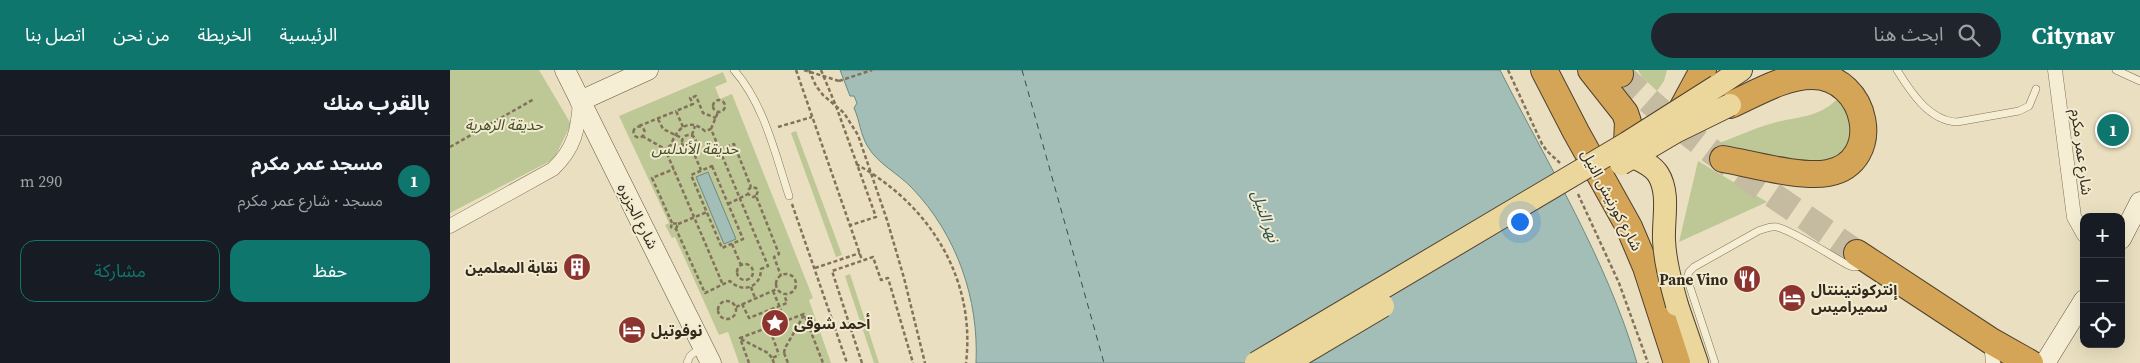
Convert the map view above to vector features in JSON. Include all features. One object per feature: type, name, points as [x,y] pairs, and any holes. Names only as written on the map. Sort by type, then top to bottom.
[{"type":"highway","name":"شارع كورنيش النيل","points":[[1544,70],[1629,227],[1646,267],[1678,363]]},
{"type":"highway","points":[[1591,70],[1625,113],[1628,122],[1630,150]]},
{"type":"highway","points":[[1683,107],[1717,87],[1776,84],[1796,78],[1812,76],[1829,79],[1845,88],[1857,102],[1864,119],[1862,140],[1858,153],[1846,166],[1829,173],[1812,174],[1723,159]]},
{"type":"highway","points":[[1863,257],[1992,352],[2030,363]]},
{"type":"main road","points":[[1287,363],[1630,150],[1741,70]]},
{"type":"main road","points":[[1717,87],[1784,70]]},
{"type":"main road","points":[[1256,363],[1630,150],[1683,107]]},
{"type":"main road","points":[[1630,150],[1650,165],[1658,175],[1664,190],[1664,240],[1667,270],[1697,363]]},
{"type":"street","name":"شارع الجزيره","points":[[565,70],[707,354]]},
{"type":"street","points":[[450,226],[553,170],[566,157],[574,141],[580,101],[648,70]]},
{"type":"street","name":"شارع عمر مكرم","points":[[2055,70],[2074,216],[2080,227]]},
{"type":"street","points":[[2125,233],[2138,213]]},
{"type":"street","points":[[2045,363],[2082,303]]},
{"type":"lane","points":[[734,70],[758,106],[789,196]]},
{"type":"lane","points":[[1896,70],[1916,97],[1940,118],[1948,121],[2018,111],[2029,106],[2036,89]]},
{"type":"lane","points":[[2116,70],[2140,81]]},
{"type":"lane","points":[[1716,363],[1687,278],[1689,272],[1694,267],[1758,230],[1768,228],[1778,228],[1790,233],[1848,265],[1859,267],[1863,257]]},
{"type":"lane","points":[[687,363],[696,350],[707,354]]},
{"type":"path","points":[[796,70],[863,260]]},
{"type":"path","points":[[804,70],[839,80],[872,70]]},
{"type":"path","points":[[809,70],[820,91],[844,112],[855,127],[872,172],[904,278],[925,363]]},
{"type":"path","points":[[820,70],[836,106],[876,217],[850,225]]},
{"type":"path","points":[[1508,70],[1542,144],[1564,168]]},
{"type":"path","points":[[716,118],[703,113],[696,96],[690,98],[693,104],[639,126],[634,129],[634,135],[640,138],[642,136],[665,149],[723,285]]},
{"type":"path","points":[[450,147],[534,99]]},
{"type":"path","points":[[665,149],[671,145],[674,134],[683,127],[695,126],[704,132],[711,129],[718,112],[724,109],[724,102],[721,100],[713,105],[713,108],[718,112]]},
{"type":"path","points":[[676,111],[683,127]]},
{"type":"path","points":[[775,128],[812,117]]},
{"type":"path","points":[[658,118],[663,129],[682,138]]},
{"type":"path","points":[[639,126],[644,130],[642,136]]},
{"type":"path","points":[[692,148],[696,143],[692,135],[695,126]]},
{"type":"path","points":[[711,129],[768,266],[760,269],[760,276],[751,287]]},
{"type":"path","points":[[682,138],[685,135],[692,135]]},
{"type":"path","points":[[682,138],[681,142],[684,148],[692,148]]},
{"type":"path","points":[[720,149],[734,144],[751,187],[756,188],[756,196],[780,254],[774,257],[781,276]]},
{"type":"path","points":[[692,148],[701,170]]},
{"type":"path","points":[[856,164],[872,172],[887,183],[914,207],[936,236],[945,252],[953,268],[963,303],[967,339],[966,363]]},
{"type":"path","points":[[712,166],[728,204],[743,239],[722,248],[691,175],[712,166]]},
{"type":"path","points":[[674,170],[652,178],[672,223],[671,227],[676,230],[705,293],[730,281],[737,287],[751,287]]},
{"type":"path","points":[[748,194],[748,189],[751,187]]},
{"type":"path","points":[[1575,189],[1620,283],[1648,363]]},
{"type":"path","points":[[728,204],[748,194]]},
{"type":"path","points":[[748,194],[753,197],[756,196]]},
{"type":"path","points":[[789,196],[847,363]]},
{"type":"path","points":[[672,223],[678,224],[707,212]]},
{"type":"path","points":[[676,230],[678,224]]},
{"type":"path","points":[[732,244],[741,265]]},
{"type":"path","points":[[815,268],[860,253]]},
{"type":"path","points":[[862,363],[832,271],[873,257],[881,280],[888,278],[913,363]]},
{"type":"path","points":[[741,265],[748,265],[752,274]]},
{"type":"path","points":[[741,265],[737,270],[737,274],[741,279]]},
{"type":"path","points":[[752,274],[760,276]]},
{"type":"path","points":[[741,279],[746,279],[752,274]]},
{"type":"path","points":[[789,274],[795,279],[797,283],[795,291],[788,295],[777,289],[776,282],[781,276],[789,274]]},
{"type":"path","points":[[737,287],[741,279]]},
{"type":"path","points":[[751,287],[756,298]]},
{"type":"path","points":[[736,307],[730,301],[725,301],[719,306],[719,315],[723,318],[731,318],[736,307],[777,289]]},
{"type":"path","points":[[773,291],[781,310]]},
{"type":"path","points":[[742,304],[749,318],[764,314],[787,303],[784,294]]},
{"type":"path","points":[[740,338],[768,325],[804,314]]},
{"type":"path","points":[[788,363],[784,353],[785,348],[804,314]]},
{"type":"path","points":[[804,314],[823,363]]},
{"type":"path","points":[[768,325],[779,355]]},
{"type":"path","points":[[740,338],[768,353],[774,363]]},
{"type":"path","points":[[740,338],[749,363]]},
{"type":"path","points":[[772,358],[784,353]]},
{"type":"green space","name":"حديقة الزهرية","points":[[450,70],[539,70],[571,124],[554,159],[450,213]]},
{"type":"green space","points":[[1638,70],[1667,70],[1664,81],[1657,91],[1642,77]]},
{"type":"green space","name":"حديقة الأندلس","points":[[723,72],[727,82],[715,87],[720,99],[732,94],[813,298],[809,300],[831,363],[739,363],[728,332],[719,335],[675,237],[672,238],[665,225],[669,223],[619,116]]},
{"type":"green space","points":[[1838,98],[1847,103],[1853,141],[1842,157],[1831,163],[1800,165],[1782,162],[1719,143],[1763,126],[1823,110]]},
{"type":"green space","points":[[796,131],[842,255],[836,257],[791,133]]},
{"type":"green space","points":[[1698,161],[1767,202],[1679,242]]},
{"type":"green space","points":[[850,274],[879,363],[874,363],[845,276]]},
{"type":"water","name":"نهر النيل","points":[[840,70],[1500,70],[1593,250],[1624,324],[1637,363],[976,363],[974,315],[962,269],[953,247],[928,206],[907,183],[877,159],[868,147],[854,108],[857,103],[854,96],[850,96]]},
{"type":"water","points":[[708,172],[736,239],[724,244],[696,177]]},
{"type":"ferry route","points":[[1022,70],[1104,363]]},
{"type":"tunnel","points":[[1620,74],[1704,146],[1857,253]]},
{"type":"place","name":"مسجد عمر مكرم","points":[[2113,130]]},
{"type":"place","name":"نقابة المعلمين","points":[[577,267]]},
{"type":"place","name":"Pane Vino","points":[[1747,279]]},
{"type":"place","name":"إنتركونتيننتال سميراميس","points":[[1792,298]]},
{"type":"place","name":"أحمد شوقى","points":[[775,323]]},
{"type":"place","name":"نوفوتيل","points":[[632,330]]}]
